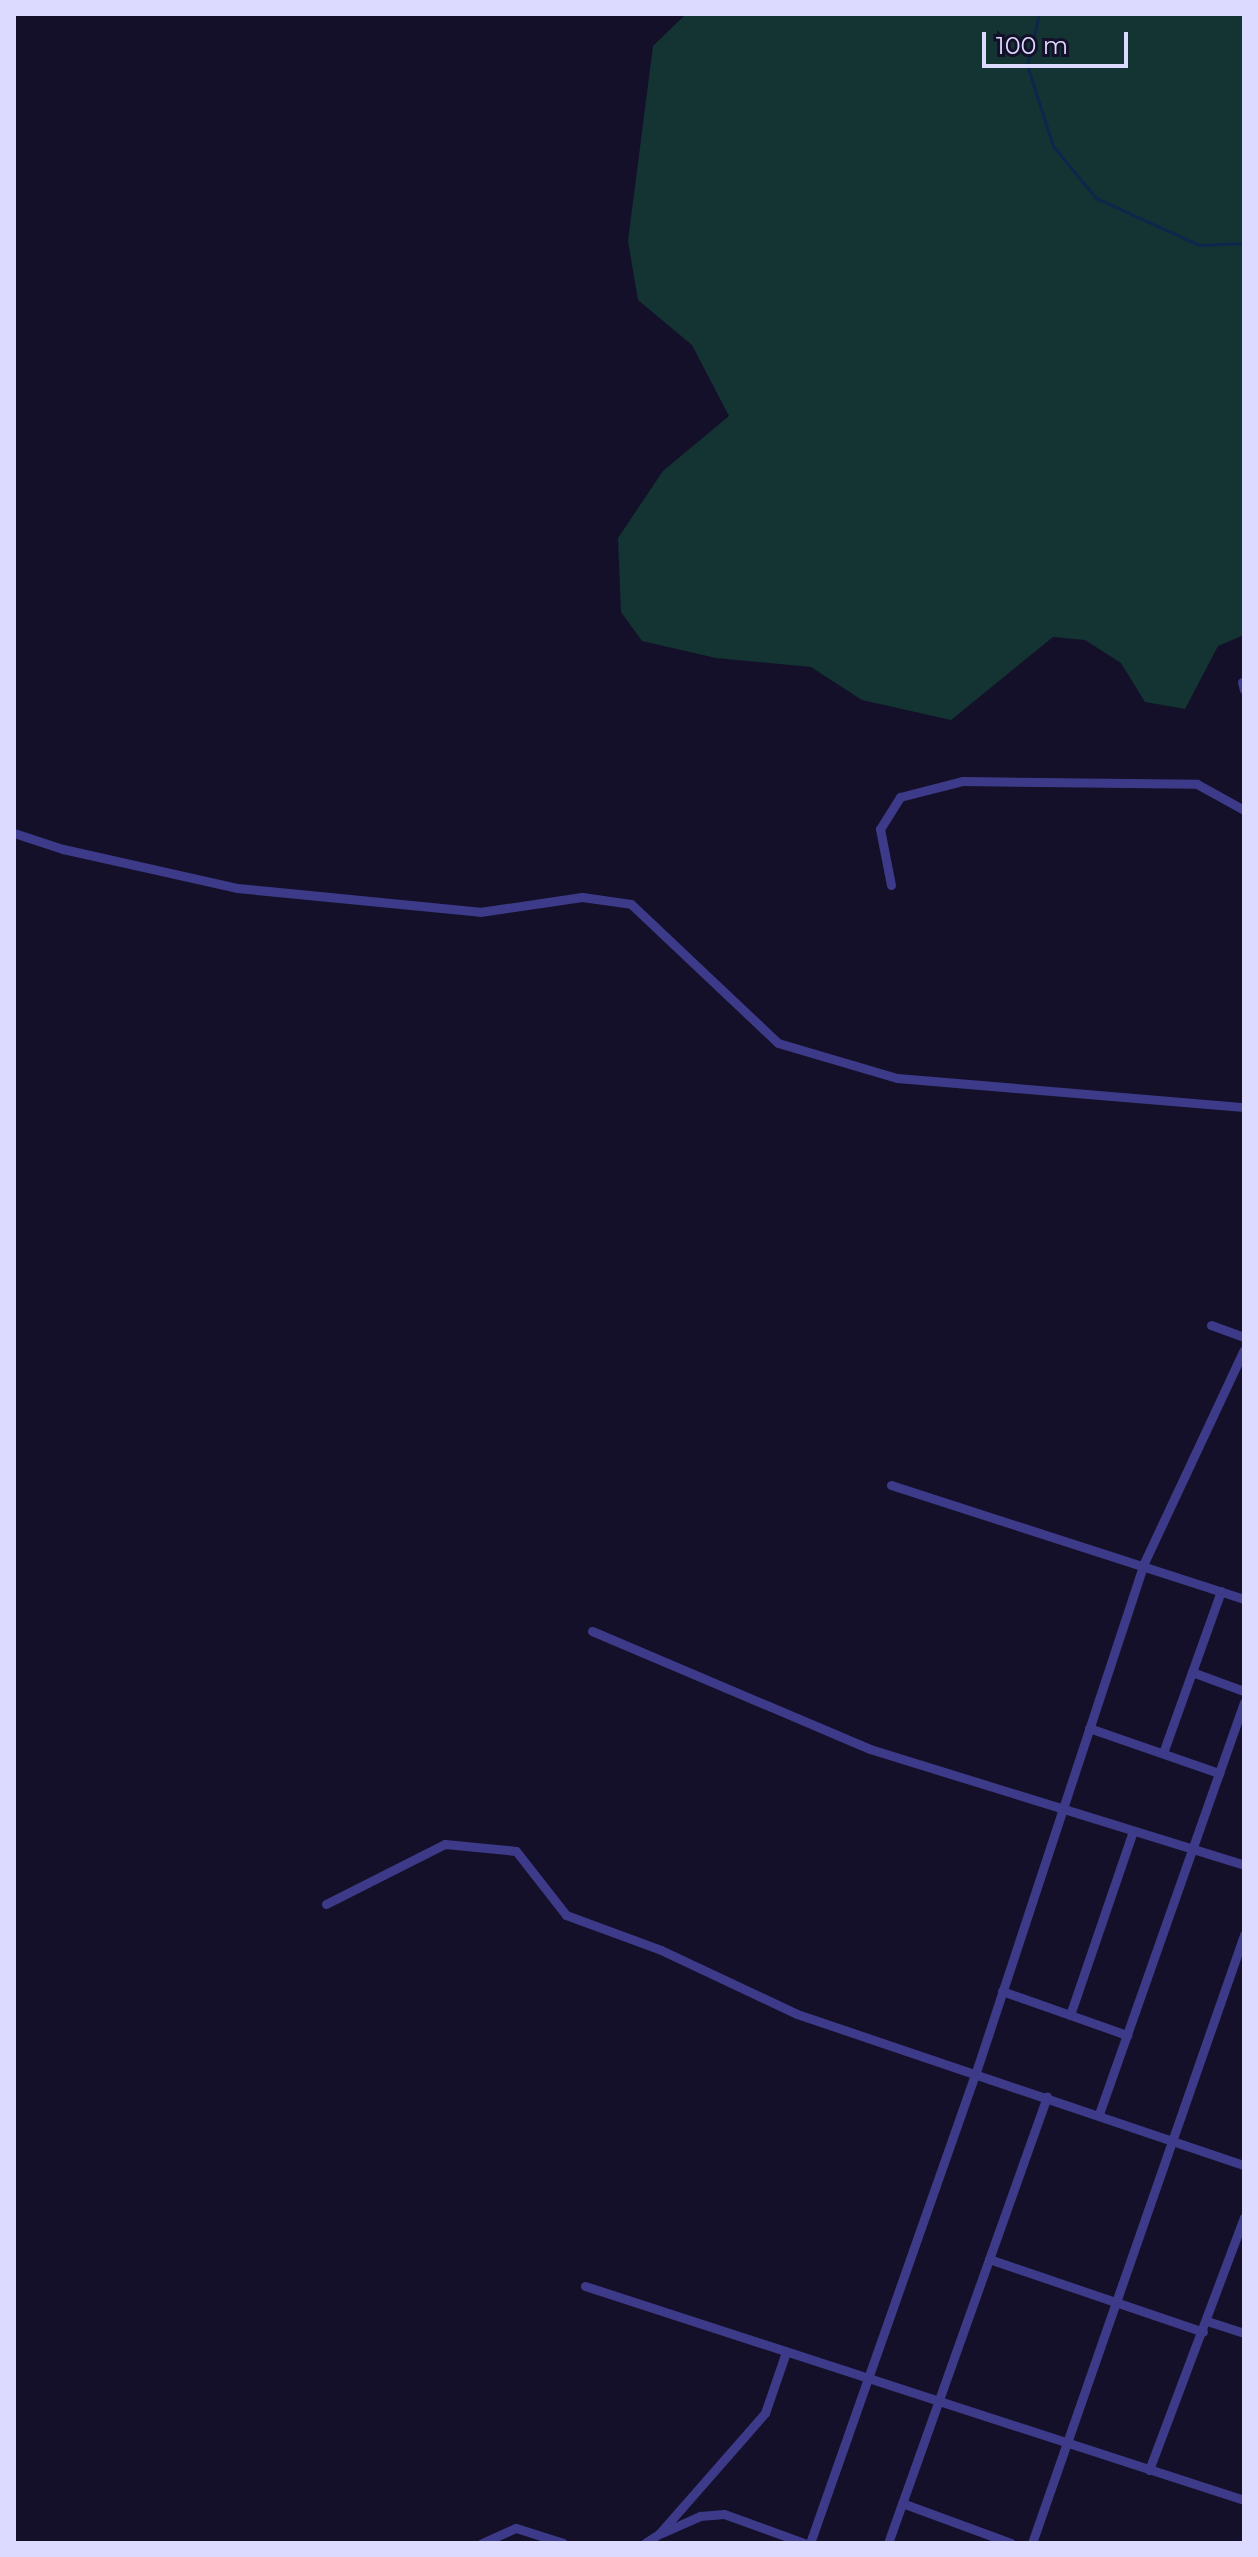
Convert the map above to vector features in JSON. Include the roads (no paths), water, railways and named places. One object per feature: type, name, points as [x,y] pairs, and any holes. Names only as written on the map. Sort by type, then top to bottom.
[{"type":"street","points":[[891,885],[880,829],[900,797],[963,781],[1197,784],[1244,810]]},
{"type":"street","points":[[14,833],[63,849],[237,888],[480,912],[582,897],[631,904],[778,1043],[897,1078],[1244,1107]]},
{"type":"street","points":[[1211,1325],[1244,1337]]},
{"type":"street","points":[[645,2543],[700,2516],[724,2514],[807,2543],[976,2072],[1144,1563],[1244,1350]]},
{"type":"street","points":[[891,1485],[1144,1563],[1244,1599]]},
{"type":"street","points":[[1163,1753],[1221,1591]]},
{"type":"street","points":[[592,1631],[870,1749],[1244,1865]]},
{"type":"street","points":[[1192,1672],[1244,1691]]},
{"type":"street","points":[[1099,2114],[1244,1703]]},
{"type":"street","points":[[1089,1728],[1219,1773]]},
{"type":"street","points":[[1070,2015],[1133,1831]]},
{"type":"street","points":[[326,1904],[445,1844],[516,1851],[566,1915],[661,1950],[797,2014],[1244,2165]]},
{"type":"street","points":[[1032,2543],[1244,1935]]},
{"type":"street","points":[[1002,1991],[1127,2035]]},
{"type":"street","points":[[888,2543],[1047,2096]]},
{"type":"street","points":[[1149,2470],[1244,2217]]},
{"type":"street","points":[[989,2259],[1203,2332]]},
{"type":"street","points":[[585,2286],[1244,2500]]},
{"type":"street","points":[[1207,2321],[1244,2333]]},
{"type":"street","points":[[659,2534],[765,2413],[786,2352]]},
{"type":"street","points":[[902,2503],[1011,2543]]},
{"type":"street","points":[[482,2543],[516,2528],[563,2543]]},
{"type":"waterway","points":[[1039,14],[1027,65],[1053,146],[1096,198],[1199,245],[1244,243]]}]
